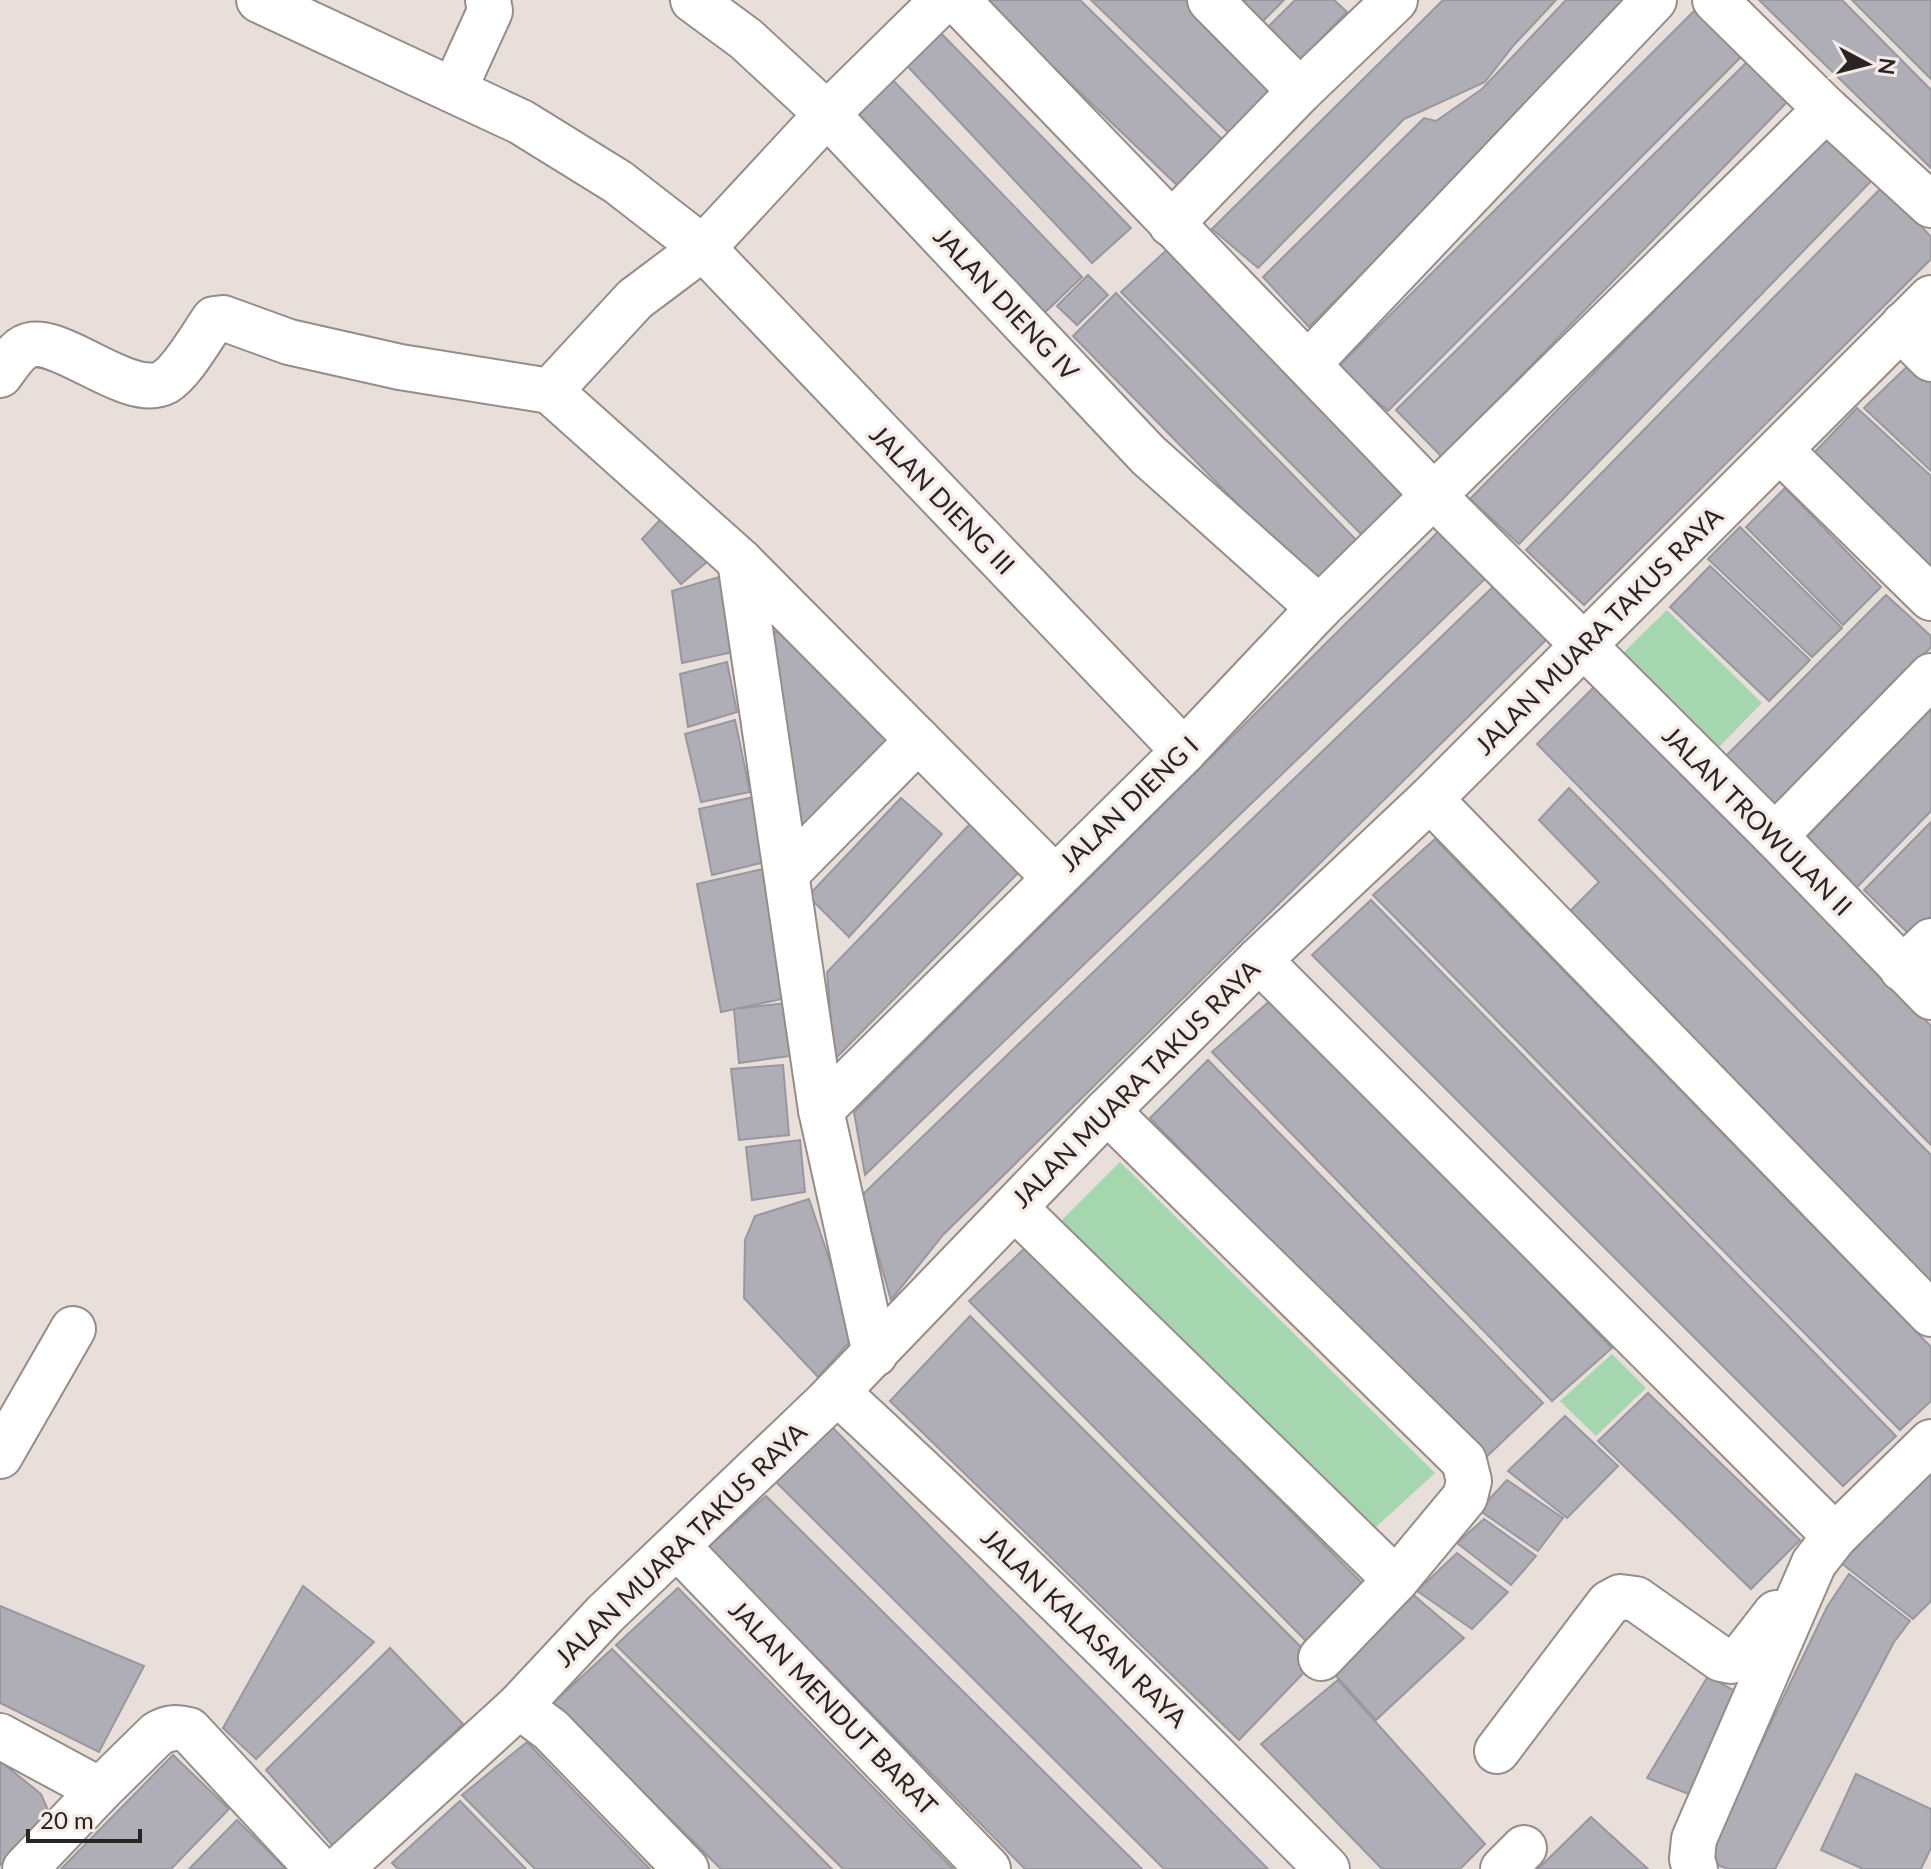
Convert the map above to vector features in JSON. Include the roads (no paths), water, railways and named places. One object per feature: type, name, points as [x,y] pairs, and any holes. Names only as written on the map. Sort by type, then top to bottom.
[{"type":"street","points":[[454,90],[490,11],[488,0]]},
{"type":"street","name":"JALAN DIENG IV","points":[[693,0],[746,39],[827,114],[1148,455],[1319,608]]},
{"type":"street","points":[[550,391],[635,299],[703,248],[827,114],[943,0]]},
{"type":"street","name":"JALAN TROWULAN II","points":[[957,0],[1582,646],[1775,836],[1921,969]]},
{"type":"street","points":[[1210,0],[1300,91]]},
{"type":"street","points":[[1171,224],[1300,91],[1395,0]]},
{"type":"street","points":[[1308,364],[1654,0]]},
{"type":"street","points":[[1715,0],[1826,109],[1931,205]]},
{"type":"street","name":"JALAN DIENG III","points":[[285,5],[521,122],[618,182],[703,248],[1184,751]]},
{"type":"street","name":"JALAN DIENG I","points":[[821,1110],[1184,751],[1319,608],[1826,109]]},
{"type":"street","points":[[1918,311],[1918,346],[1931,359]]},
{"type":"street","name":"JALAN MUARA TAKUS RAYA","points":[[346,1866],[519,1706],[605,1614],[837,1392],[1107,1111],[1259,960],[1430,799],[1918,311]]},
{"type":"street","points":[[6,357],[35,343],[120,378],[147,385],[163,383],[175,373],[214,319],[223,318],[289,342],[400,367],[550,391],[740,561],[1054,877]]},
{"type":"street","points":[[1780,450],[1931,598]]},
{"type":"street","points":[[740,561],[821,1110],[875,1354]]},
{"type":"street","points":[[1775,836],[1931,676]]},
{"type":"street","points":[[787,873],[918,740]]},
{"type":"street","points":[[1430,799],[1931,1314]]},
{"type":"street","points":[[1259,960],[1824,1549]]},
{"type":"street","points":[[1107,1111],[1464,1461],[1469,1481],[1465,1497],[1396,1580],[1321,1658]]},
{"type":"street","points":[[1015,1208],[1396,1580]]},
{"type":"street","points":[[0,1456],[73,1329]]},
{"type":"street","name":"JALAN KALASAN RAYA","points":[[837,1392],[966,1513],[1327,1869]]},
{"type":"street","points":[[1497,1751],[1609,1603],[1620,1597],[1636,1599],[1721,1659],[1731,1661],[1741,1658],[1824,1549],[1931,1442]]},
{"type":"street","name":"JALAN MENDUT BARAT","points":[[678,1547],[988,1869]]},
{"type":"street","points":[[1695,1869],[1692,1859],[1694,1839],[1824,1549]]},
{"type":"street","points":[[519,1706],[551,1730],[686,1869]]},
{"type":"street","points":[[25,1869],[100,1790],[166,1728],[189,1730],[346,1866]]},
{"type":"street","points":[[0,1736],[100,1790]]}]
